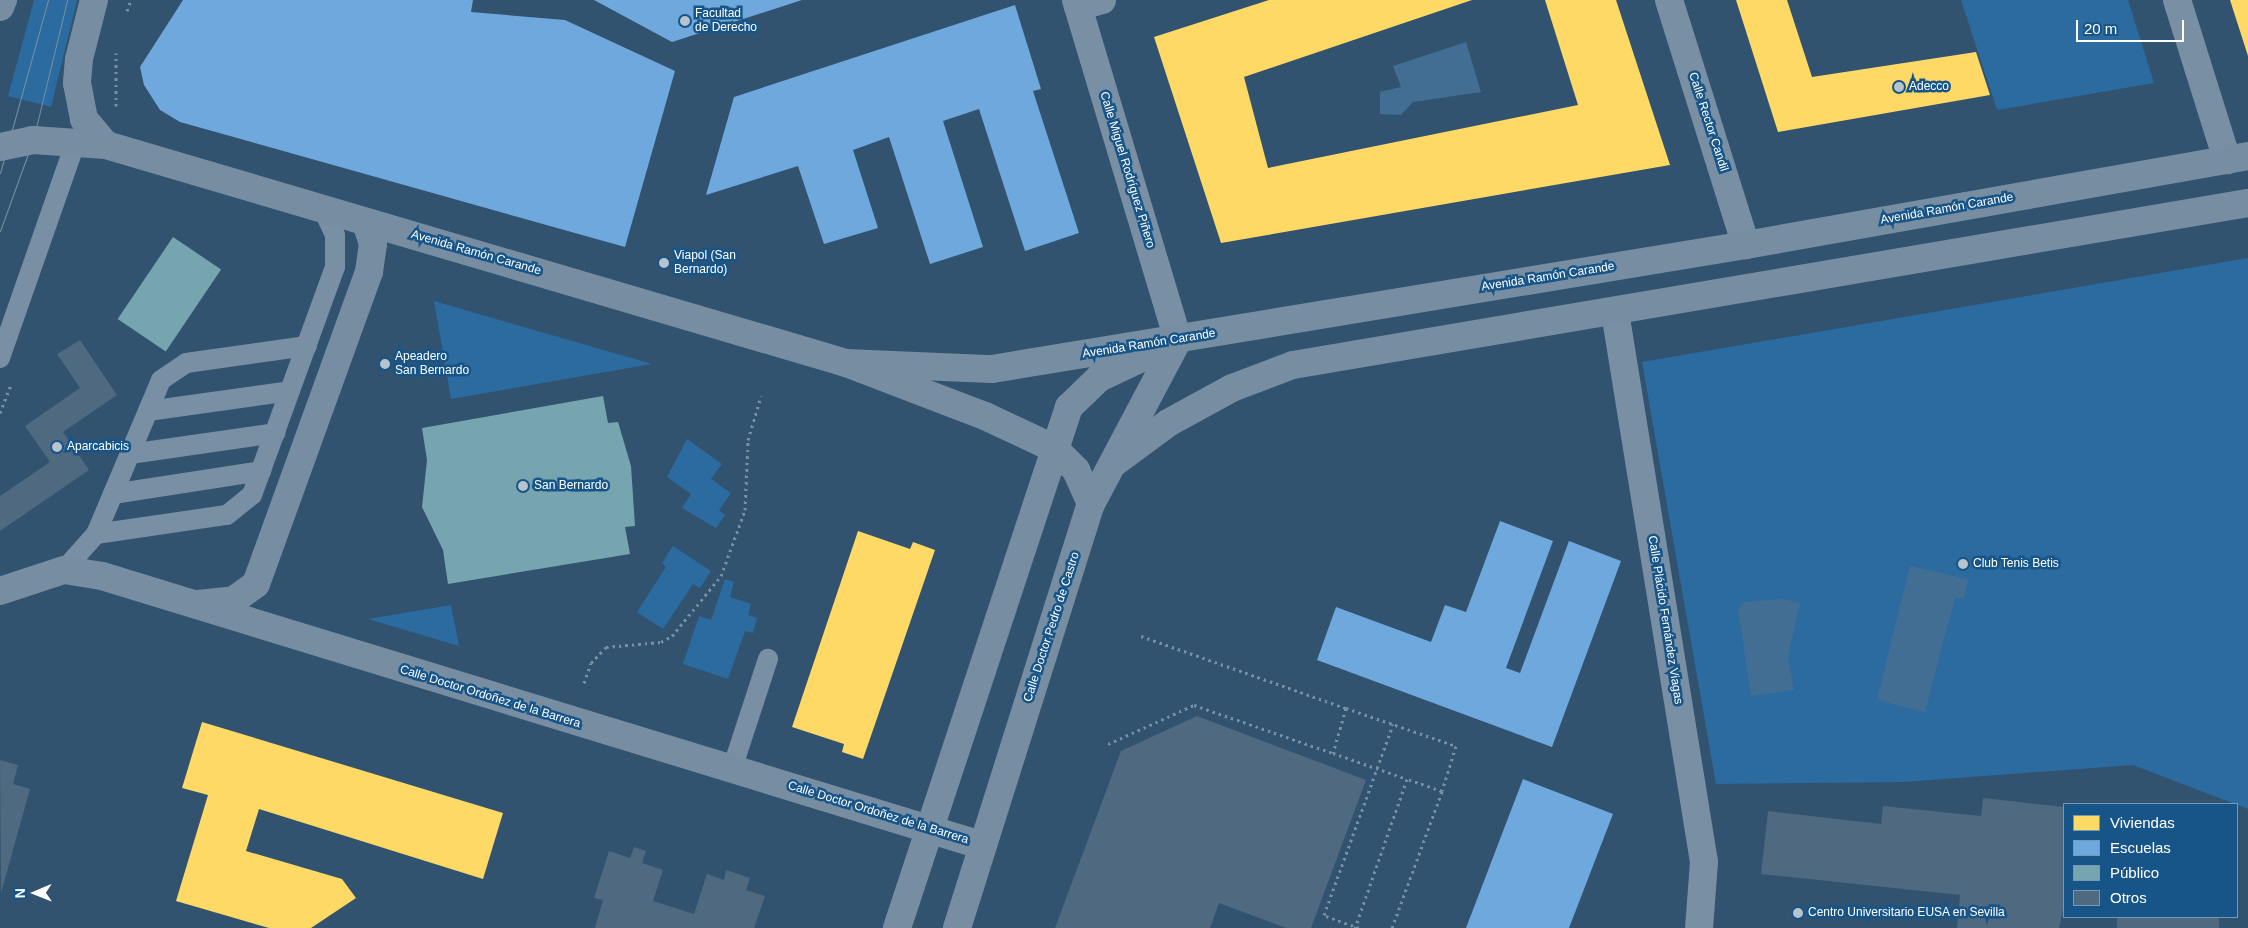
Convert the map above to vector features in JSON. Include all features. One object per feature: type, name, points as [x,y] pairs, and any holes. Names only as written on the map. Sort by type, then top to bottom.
[{"type":"main road","points":[[0,7],[3,0]]},
{"type":"main road","points":[[94,0],[78,59],[77,83],[84,119],[106,145]]},
{"type":"main road","name":"Avenida Ramón Carande","points":[[0,147],[33,140],[76,141],[106,145],[322,207],[366,222],[846,363],[985,416],[1055,449],[1076,470],[1091,504]]},
{"type":"main road","name":"Avenida Ramón Carande","points":[[846,363],[992,369],[1178,340],[1746,245],[2238,158]]},
{"type":"main road","points":[[1114,463],[1168,423],[1216,397],[1293,365],[1615,312],[2248,203]]},
{"type":"main road","points":[[187,604],[234,600],[256,584],[369,272],[372,244],[366,222]]},
{"type":"main road","points":[[897,928],[1069,408],[1099,378],[1178,340]]},
{"type":"main road","name":"Calle Doctor Pedro de Castro","points":[[957,928],[981,845],[1091,504],[1178,340]]},
{"type":"main road","name":"Calle Doctor Ordoñez de la Barrera","points":[[0,592],[64,570],[102,576],[187,604],[981,845]]},
{"type":"street","name":"Calle Rector Candil","points":[[1669,0],[1746,245]]},
{"type":"street","points":[[2177,0],[2238,158]]},
{"type":"street","name":"Calle Miguel Rodríguez Piñero","points":[[1085,2],[1178,340]]},
{"type":"street","name":"Calle Plácido Fernández Viagas","points":[[1615,312],[1704,862],[1699,928]]},
{"type":"lane","points":[[0,358],[76,141]]},
{"type":"lane","points":[[96,534],[227,514],[252,495],[335,267],[335,235],[322,207]]},
{"type":"lane","points":[[64,570],[96,534],[162,380],[186,363],[307,346]]},
{"type":"lane","points":[[148,411],[290,391]]},
{"type":"lane","points":[[130,454],[275,433]]},
{"type":"lane","points":[[113,494],[261,471]]},
{"type":"lane","points":[[732,769],[768,659]]},
{"type":"path","points":[[584,683],[592,663],[606,647],[661,642],[672,636],[721,576],[745,510],[748,440],[761,396]]},
{"type":"path","points":[[1141,636],[1456,746],[1442,791],[1392,928]]},
{"type":"path","points":[[1108,744],[1194,705],[1442,791]]},
{"type":"path","points":[[1333,753],[1346,708]]},
{"type":"path","points":[[1393,724],[1324,915],[1356,928],[1407,779]]},
{"type":"shaded area","points":[[34,0],[77,0],[51,107],[8,96]]},
{"type":"shaded area","points":[[1961,0],[2128,0],[2154,83],[1997,110]]},
{"type":"shaded area","points":[[1466,42],[1481,92],[1413,102],[1401,115],[1380,114],[1380,92],[1401,87],[1393,66]]},
{"type":"shaded area","name":"Club Tenis Betis","points":[[2248,258],[2248,809],[2238,805],[2238,803],[2232,803],[2133,765],[1903,782],[1716,784],[1642,362]]},
{"type":"shaded area","points":[[434,301],[652,364],[451,399]]},
{"type":"shaded area","points":[[687,439],[722,464],[711,479],[731,493],[719,510],[725,515],[716,528],[682,508],[691,494],[667,477]]},
{"type":"shaded area","points":[[673,546],[711,571],[700,588],[693,584],[663,629],[637,612],[666,567],[662,563]]},
{"type":"shaded area","points":[[1910,566],[1968,579],[1964,599],[1955,598],[1925,712],[1877,700]]},
{"type":"shaded area","points":[[725,579],[734,582],[730,597],[751,604],[748,615],[757,618],[753,633],[745,631],[728,679],[683,664],[699,616],[711,620]]},
{"type":"shaded area","points":[[1784,599],[1800,603],[1788,658],[1794,690],[1751,696],[1738,609],[1745,602]]},
{"type":"shaded area","points":[[451,605],[459,646],[368,619]]},
{"type":"building: Viviendas","points":[[1269,0],[1472,0],[1244,77],[1268,168],[1578,105],[1545,0],[1616,0],[1670,165],[1221,243],[1154,37]]},
{"type":"building: Viviendas","points":[[1736,0],[1787,0],[1812,77],[1976,52],[1990,95],[1778,132]]},
{"type":"building: Viviendas","points":[[2230,0],[2248,0],[2248,56]]},
{"type":"building: Viviendas","points":[[858,531],[910,549],[913,542],[935,550],[863,759],[842,752],[844,744],[792,727]]},
{"type":"building: Viviendas","points":[[202,722],[503,813],[483,879],[259,809],[246,851],[342,879],[356,898],[311,928],[269,928],[176,901],[208,795],[182,788]]},
{"type":"building: Escuelas","points":[[183,0],[473,0],[471,12],[565,20],[675,71],[625,247],[180,122],[160,110],[144,85],[140,67]]},
{"type":"building: Escuelas","name":"Facultad de Derecho","points":[[594,0],[802,0],[672,42]]},
{"type":"building: Escuelas","points":[[1015,5],[1041,89],[1033,91],[1079,233],[1025,251],[979,109],[943,121],[983,247],[930,264],[889,137],[853,150],[878,228],[824,244],[798,166],[706,195],[734,97]]},
{"type":"building: Escuelas","points":[[1500,521],[1553,541],[1506,668],[1520,673],[1569,541],[1621,561],[1552,747],[1317,660],[1336,607],[1431,642],[1445,605],[1466,612]]},
{"type":"building: Escuelas","points":[[1523,779],[1613,814],[1569,928],[1466,928]]},
{"type":"building: Público","points":[[173,237],[221,269],[166,352],[118,319]]},
{"type":"building: Público","points":[[603,396],[608,423],[618,422],[631,466],[635,526],[625,527],[630,554],[448,584],[443,550],[422,507],[427,460],[422,428]]},
{"type":"building: Otros","name":"Aparcabicis","points":[[80,340],[117,395],[63,432],[89,470],[0,531],[0,496],[50,462],[25,426],[80,388],[57,354]]},
{"type":"building: Otros","points":[[1197,716],[1366,780],[1311,928],[1286,928],[1219,903],[1210,928],[1055,928],[1121,751]]},
{"type":"building: Otros","points":[[0,760],[18,765],[13,784],[30,789],[1,893]]},
{"type":"building: Otros","points":[[1983,798],[2063,807],[2063,909],[2059,928],[1957,928],[1960,895],[1761,874],[1768,811],[1881,824],[1883,806],[1981,816]]},
{"type":"building: Otros","points":[[634,847],[646,851],[642,863],[663,870],[653,901],[694,914],[707,874],[724,880],[726,870],[750,878],[746,890],[765,896],[754,928],[595,928],[603,900],[594,898],[609,851],[630,858]]},
{"type":"building: Otros","points":[[2117,918],[2219,918],[2219,928],[2117,928]]},
{"type":"tram line","points":[[0,173],[48,0]]},
{"type":"tram line","points":[[0,231],[33,140],[67,0]]},
{"type":"place","name":"Facultad de Derecho","points":[[685,21]]},
{"type":"place","name":"Adecco","points":[[1899,87]]},
{"type":"place","name":"Viapol (San Bernardo)","points":[[664,263]]},
{"type":"place","name":"Apeadero San Bernardo","points":[[385,364]]},
{"type":"place","name":"Aparcabicis","points":[[57,447]]},
{"type":"place","name":"San Bernardo","points":[[523,486]]},
{"type":"place","name":"Club Tenis Betis","points":[[1963,564]]},
{"type":"place","name":"Centro Universitario EUSA en Sevilla","points":[[1798,913]]}]
